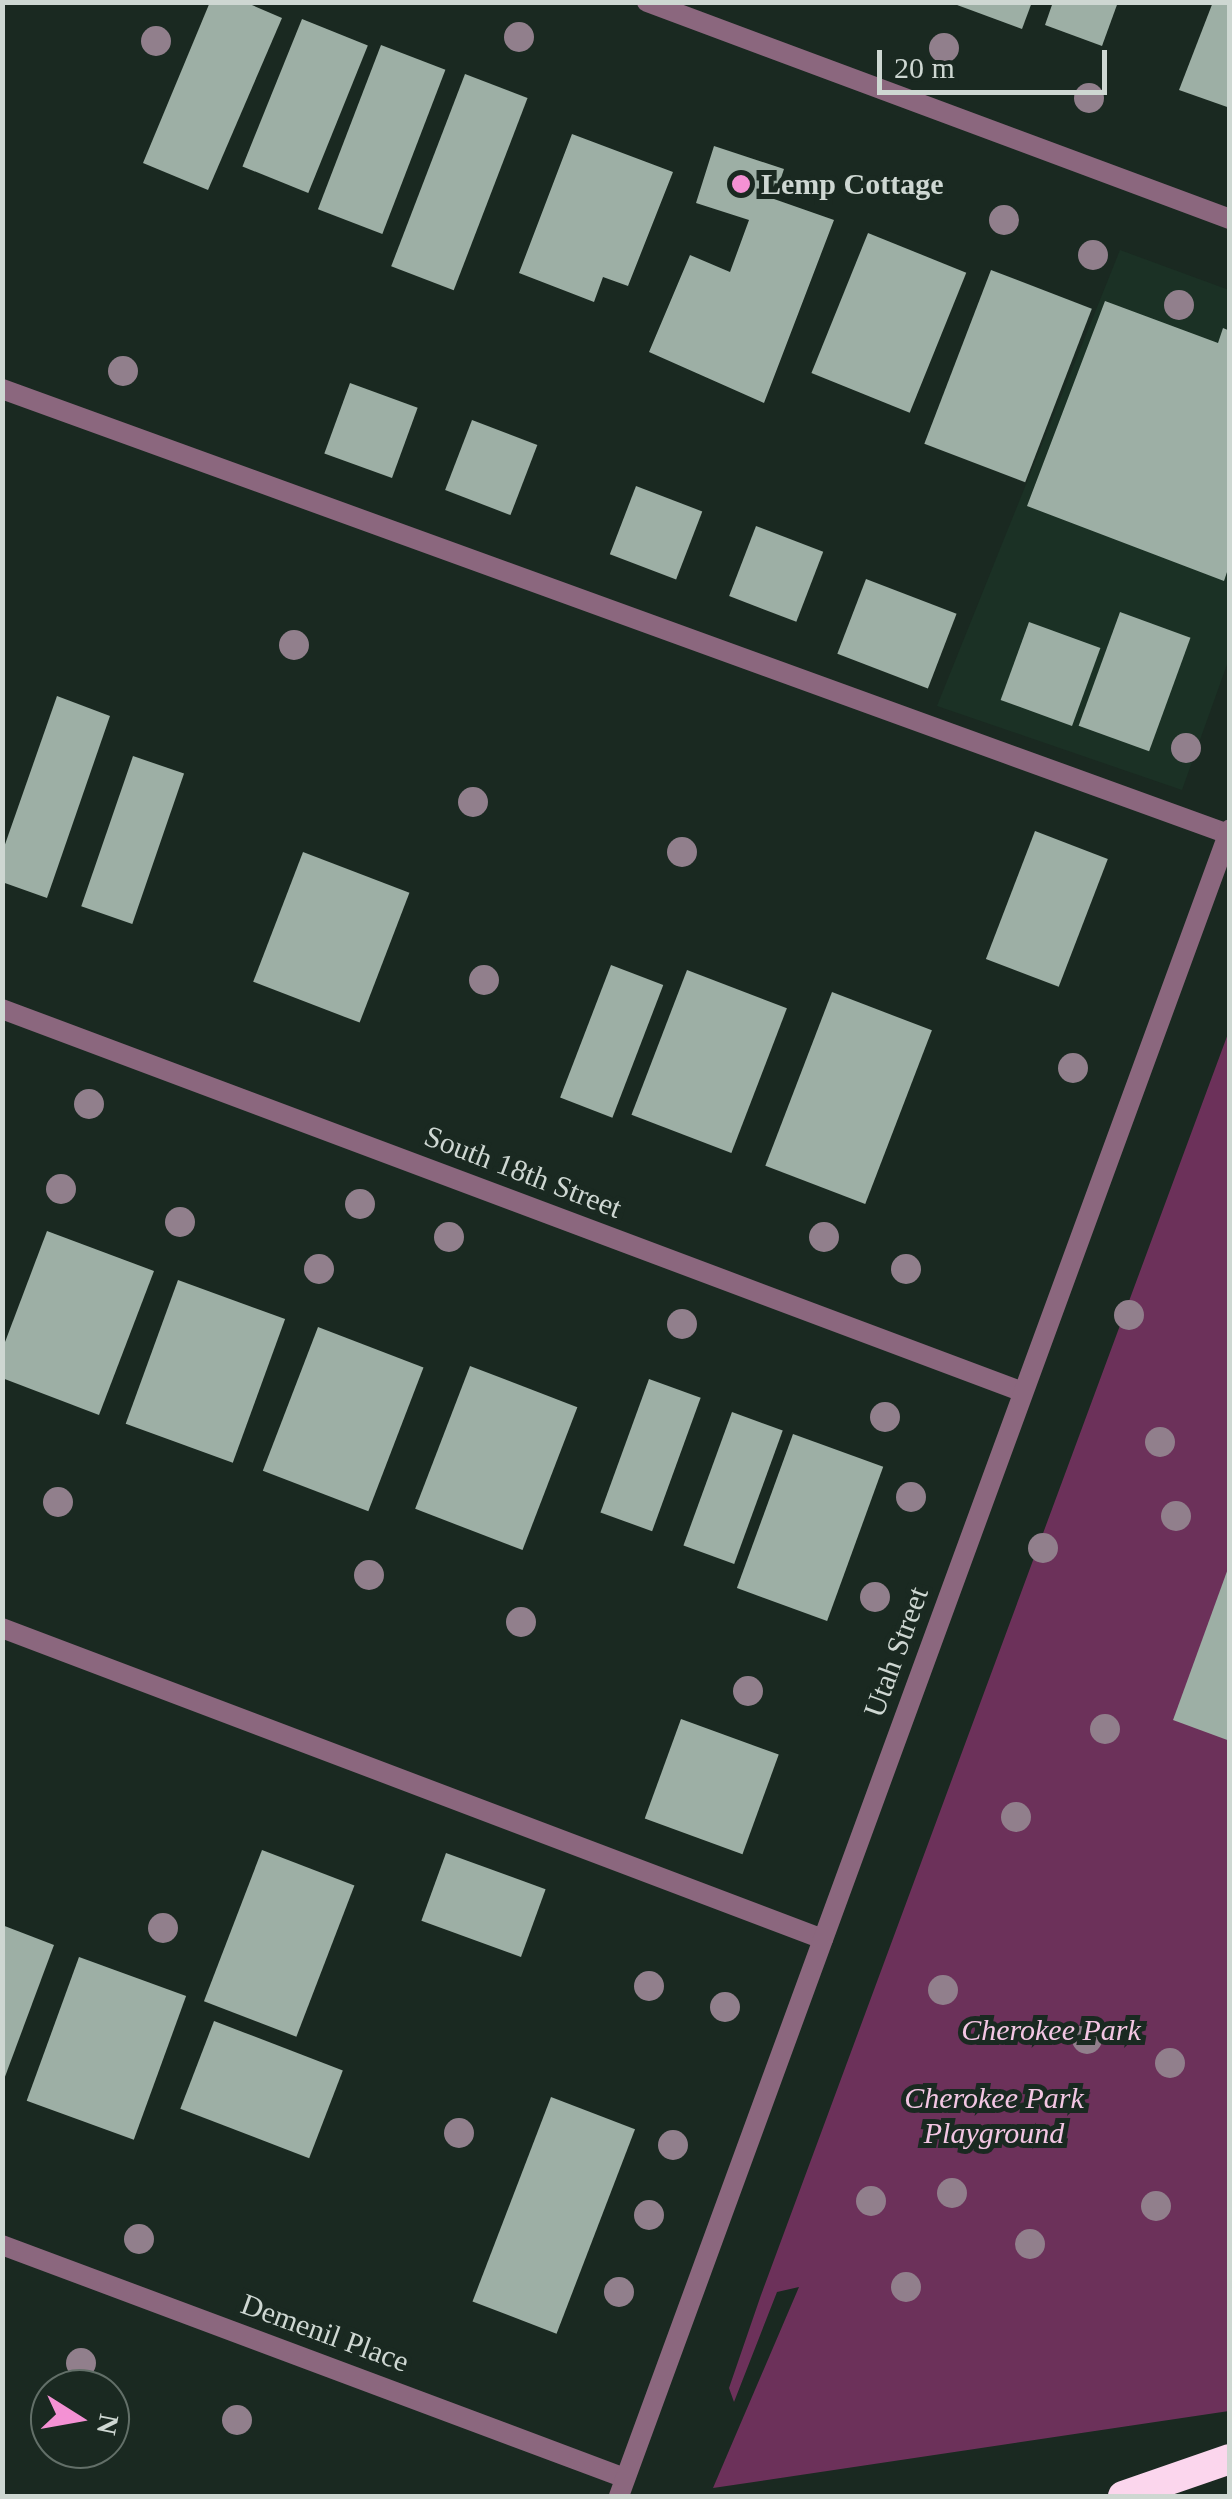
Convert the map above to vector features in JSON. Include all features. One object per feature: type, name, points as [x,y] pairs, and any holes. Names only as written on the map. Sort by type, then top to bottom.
[{"type":"highway","points":[[1123,2496],[1230,2459]]},
{"type":"street","points":[[647,2],[1230,219]]},
{"type":"street","points":[[2,389],[1229,832]]},
{"type":"street","name":"Utah Street","points":[[622,2487],[1229,832]]},
{"type":"street","name":"South 18th Street","points":[[2,1009],[1023,1392]]},
{"type":"street","points":[[2,1628],[823,1939]]},
{"type":"street","name":"Demenil Place","points":[[2,2244],[622,2487]]},
{"type":"shaded area","points":[[1120,250],[1229,290],[1229,659],[1182,790],[937,706]]},
{"type":"green space","name":"Cherokee Park","points":[[1229,1031],[1229,2411],[713,2488],[799,2287],[777,2292],[734,2402],[729,2388],[761,2295]]},
{"type":"building","points":[[210,2],[245,2],[282,18],[208,190],[143,163]]},
{"type":"building","points":[[949,2],[1032,2],[1022,29]]},
{"type":"building","points":[[1053,2],[1118,2],[1102,46],[1045,25]]},
{"type":"building","points":[[1213,2],[1230,2],[1230,108],[1179,90]]},
{"type":"building","points":[[302,19],[368,46],[308,193],[242,166]]},
{"type":"building","points":[[381,45],[445,70],[382,234],[318,209]]},
{"type":"building","points":[[465,74],[528,98],[454,290],[391,266]]},
{"type":"building","points":[[572,134],[673,172],[628,286],[603,277],[594,302],[519,273]]},
{"type":"building","points":[[714,146],[784,169],[774,199],[834,220],[764,403],[649,352],[690,255],[730,272],[749,220],[696,203]]},
{"type":"building","points":[[868,233],[966,273],[910,413],[811,373]]},
{"type":"building","points":[[991,270],[1092,309],[1025,482],[924,444]]},
{"type":"building","points":[[1105,301],[1218,343],[1223,328],[1230,331],[1230,563],[1224,581],[1027,506]]},
{"type":"building","points":[[350,383],[418,408],[392,478],[324,453]]},
{"type":"building","points":[[472,420],[537,445],[510,515],[445,490]]},
{"type":"building","points":[[636,486],[702,511],[676,580],[610,554]]},
{"type":"building","points":[[756,526],[823,552],[796,622],[729,596]]},
{"type":"building","points":[[866,579],[957,614],[928,688],[837,654]]},
{"type":"building","points":[[1120,612],[1190,638],[1149,751],[1079,726]]},
{"type":"building","points":[[1029,622],[1100,648],[1072,726],[1001,700]]},
{"type":"building","points":[[57,696],[110,716],[47,898],[2,882],[2,853]]},
{"type":"building","points":[[133,756],[184,774],[132,924],[81,906]]},
{"type":"building","points":[[1035,831],[1108,859],[1059,987],[986,959]]},
{"type":"building","points":[[303,852],[409,893],[360,1023],[253,982]]},
{"type":"building","points":[[611,965],[663,985],[612,1118],[560,1098]]},
{"type":"building","points":[[687,970],[787,1008],[731,1153],[631,1115]]},
{"type":"building","points":[[832,992],[932,1030],[865,1204],[765,1166]]},
{"type":"building","points":[[47,1231],[154,1271],[99,1415],[2,1378],[2,1350]]},
{"type":"building","points":[[178,1280],[285,1319],[233,1463],[126,1424]]},
{"type":"building","points":[[318,1327],[423,1367],[368,1511],[263,1471]]},
{"type":"building","points":[[470,1366],[577,1407],[523,1550],[415,1509]]},
{"type":"building","points":[[649,1379],[701,1398],[652,1531],[600,1512]]},
{"type":"building","points":[[732,1412],[783,1430],[734,1564],[683,1545]]},
{"type":"building","points":[[793,1434],[883,1467],[827,1621],[737,1588]]},
{"type":"building","points":[[1230,1563],[1230,1741],[1173,1720]]},
{"type":"building","points":[[681,1719],[779,1755],[742,1854],[645,1819]]},
{"type":"building","points":[[262,1850],[354,1885],[296,2037],[204,2001]]},
{"type":"building","points":[[446,1853],[546,1889],[521,1957],[421,1921]]},
{"type":"building","points":[[2,1925],[54,1945],[3,2082],[2,2082]]},
{"type":"building","points":[[79,1957],[186,1996],[134,2140],[27,2101]]},
{"type":"building","points":[[214,2021],[343,2070],[309,2158],[180,2109]]},
{"type":"building","points":[[551,2097],[635,2129],[557,2334],[473,2301]]},
{"type":"place","name":"Lemp Cottage","points":[[741,184]]},
{"type":"park label","name":"Cherokee Park Playground","points":[[994,2115]]}]
